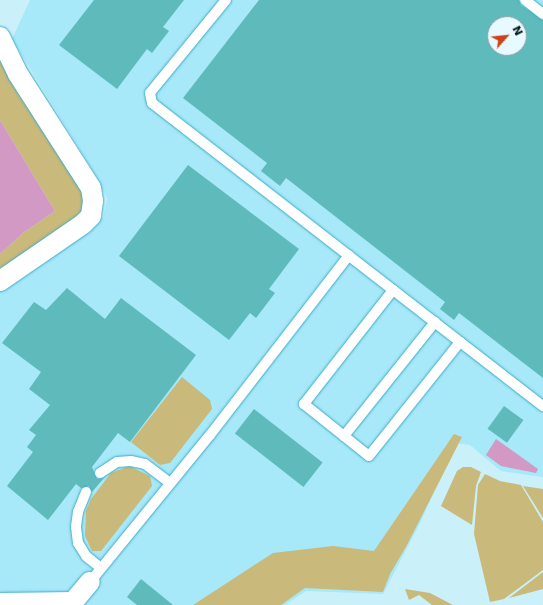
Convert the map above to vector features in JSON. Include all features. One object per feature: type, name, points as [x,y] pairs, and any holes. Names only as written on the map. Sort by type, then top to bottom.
[{"type":"street","points":[[0,281],[83,224],[91,216],[93,200],[91,188],[18,74],[1,30]]},
{"type":"street","points":[[0,603],[73,602],[96,575]]},
{"type":"lane","points":[[226,0],[150,93],[152,103],[543,406]]},
{"type":"lane","points":[[525,0],[543,14]]},
{"type":"lane","points":[[86,492],[78,512],[76,527],[78,543],[96,575],[349,255]]},
{"type":"lane","points":[[393,290],[304,404],[369,456],[460,342]]},
{"type":"lane","points":[[344,436],[435,322]]},
{"type":"lane","points":[[100,473],[117,462],[131,461],[145,464],[170,483]]},
{"type":"shaded area","points":[[30,0],[543,0],[543,477],[501,471],[470,445],[456,443],[420,523],[383,594],[306,591],[285,605],[0,605],[0,291],[103,217],[107,199],[98,179],[12,39]]},
{"type":"shaded area","points":[[0,53],[87,192],[80,218],[0,275],[0,254],[23,233],[55,211],[0,120]]},
{"type":"shaded area","points":[[0,120],[55,211],[23,233],[0,254]]},
{"type":"shaded area","points":[[182,377],[210,400],[212,409],[170,463],[160,465],[131,442]]},
{"type":"shaded area","points":[[454,434],[462,437],[407,545],[390,574],[383,592],[305,588],[281,605],[193,605],[273,553],[333,546],[374,551]]},
{"type":"shaded area","points":[[496,439],[538,469],[536,473],[501,466],[486,455]]},
{"type":"shaded area","points":[[129,466],[150,476],[152,486],[101,551],[92,551],[85,536],[86,511],[91,499],[111,473]]},
{"type":"shaded area","points":[[463,467],[471,467],[481,472],[476,486],[472,525],[441,506],[457,471]]},
{"type":"shaded area","points":[[485,474],[500,481],[521,485],[543,522],[543,570],[504,599],[490,602],[474,534],[478,485]]},
{"type":"shaded area","points":[[523,486],[543,489],[543,518]]},
{"type":"shaded area","points":[[543,572],[543,589],[509,598]]},
{"type":"shaded area","points":[[405,589],[430,593],[453,605],[432,605],[419,595],[409,600]]},
{"type":"building","points":[[94,0],[184,0],[163,27],[169,31],[152,53],[147,49],[117,89],[59,45]]},
{"type":"building","points":[[259,0],[519,0],[521,5],[543,20],[543,378],[459,313],[454,320],[440,309],[445,302],[286,178],[280,186],[261,171],[267,163],[183,98]]},
{"type":"building","points":[[188,165],[299,249],[269,289],[275,293],[256,318],[250,313],[229,340],[119,256]]},
{"type":"building","points":[[67,288],[105,319],[121,298],[196,355],[130,442],[118,433],[92,467],[97,479],[104,478],[92,492],[89,486],[81,488],[76,484],[48,520],[7,486],[33,452],[27,447],[36,435],[29,430],[50,405],[29,389],[41,372],[2,343],[34,302],[46,310]]},
{"type":"building","points":[[504,406],[523,420],[507,443],[488,429]]},
{"type":"building","points":[[254,409],[323,463],[303,487],[235,433]]},
{"type":"building","points":[[141,579],[173,605],[137,605],[127,597]]}]
